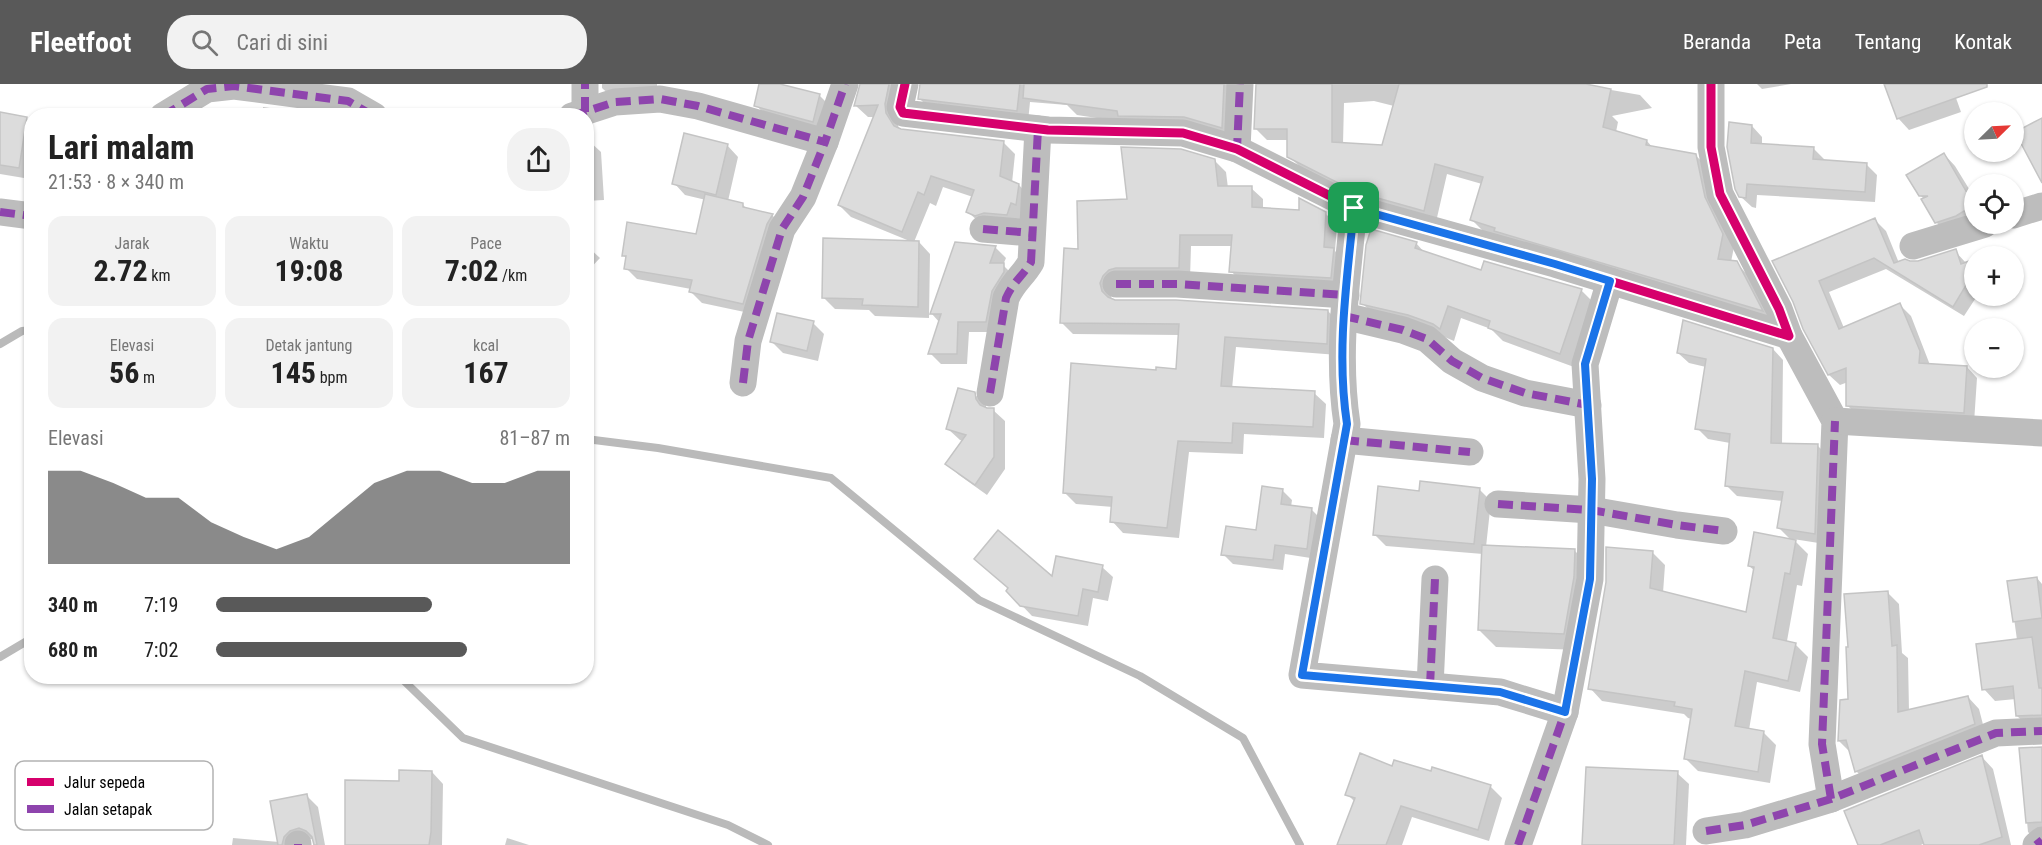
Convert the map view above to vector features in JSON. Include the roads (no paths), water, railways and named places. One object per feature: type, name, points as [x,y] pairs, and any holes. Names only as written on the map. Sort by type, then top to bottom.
[{"type":"street","points":[[580,108],[585,84]]},
{"type":"street","points":[[743,383],[748,341],[782,229],[803,197],[845,84]]},
{"type":"street","points":[[905,84],[900,107],[903,113],[1038,129],[1183,133],[1237,149],[1354,208],[1555,264],[1789,336]]},
{"type":"street","points":[[1237,149],[1240,84]]},
{"type":"street","points":[[1711,84],[1711,147],[1720,194],[1779,309],[1789,336],[1835,421],[1822,744],[1831,799]]},
{"type":"street","points":[[176,108],[207,89],[234,86],[349,92],[366,108]]},
{"type":"street","points":[[594,109],[615,102],[660,99],[698,106],[825,142]]},
{"type":"street","points":[[990,393],[1006,298],[1012,285],[1026,271],[1031,262],[1038,129]]},
{"type":"street","points":[[2024,212],[2042,206]]},
{"type":"street","points":[[1354,208],[1342,340],[1343,394],[1347,424],[1302,675],[1500,692],[1565,712]]},
{"type":"street","points":[[0,212],[24,215]]},
{"type":"street","points":[[982,229],[1032,233]]},
{"type":"street","points":[[1913,246],[1964,230]]},
{"type":"street","points":[[1518,845],[1565,712],[1590,579],[1592,479],[1585,364],[1610,281]]},
{"type":"street","points":[[1116,284],[1177,284],[1345,305],[1427,339],[1452,361],[1482,378],[1525,393],[1588,405]]},
{"type":"street","points":[[1835,421],[2042,434]]},
{"type":"street","points":[[1344,440],[1470,452]]},
{"type":"street","points":[[1498,504],[1591,510],[1724,531]]},
{"type":"street","points":[[1430,686],[1435,579]]},
{"type":"street","points":[[1706,831],[1745,825],[1831,799],[1996,733],[2042,731]]},
{"type":"street","points":[[2036,845],[2042,840]]},
{"type":"waterway","points":[[0,344],[24,331]]},
{"type":"waterway","points":[[594,440],[658,448],[831,478],[979,600],[1140,676],[1243,738],[1300,845]]},
{"type":"waterway","points":[[0,657],[24,643]]},
{"type":"waterway","points":[[407,684],[463,738],[728,825],[768,845]]}]
